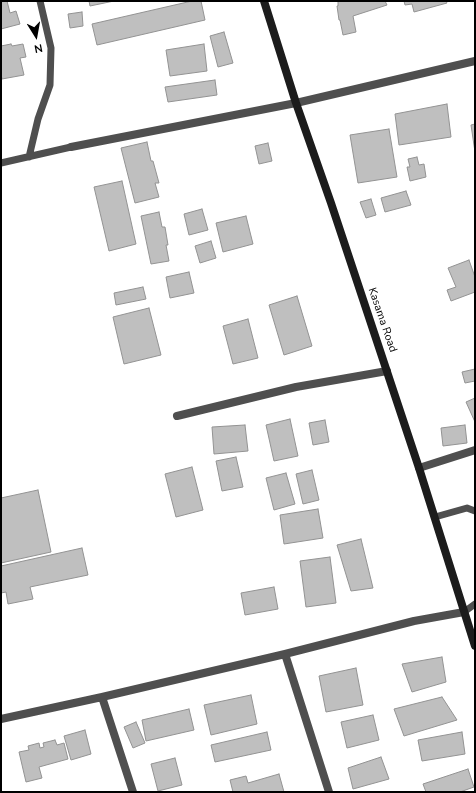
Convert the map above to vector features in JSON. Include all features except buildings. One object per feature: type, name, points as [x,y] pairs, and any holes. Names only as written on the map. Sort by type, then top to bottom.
[{"type":"street","name":"Kasama Road","points":[[264,1],[296,103],[419,468],[475,646]]},
{"type":"street","points":[[71,147],[296,103],[475,61]]},
{"type":"street","points":[[177,416],[296,387],[387,371]]},
{"type":"street","points":[[419,468],[475,450]]},
{"type":"street","points":[[1,719],[102,698],[414,621],[464,612]]},
{"type":"street","points":[[285,654],[329,792]]},
{"type":"street","points":[[102,698],[133,792]]},
{"type":"lane","points":[[29,157],[38,120],[50,85],[51,48],[40,1]]},
{"type":"lane","points":[[1,163],[71,147]]},
{"type":"lane","points":[[435,518],[467,508],[475,511]]},
{"type":"lane","points":[[464,612],[475,604]]}]
